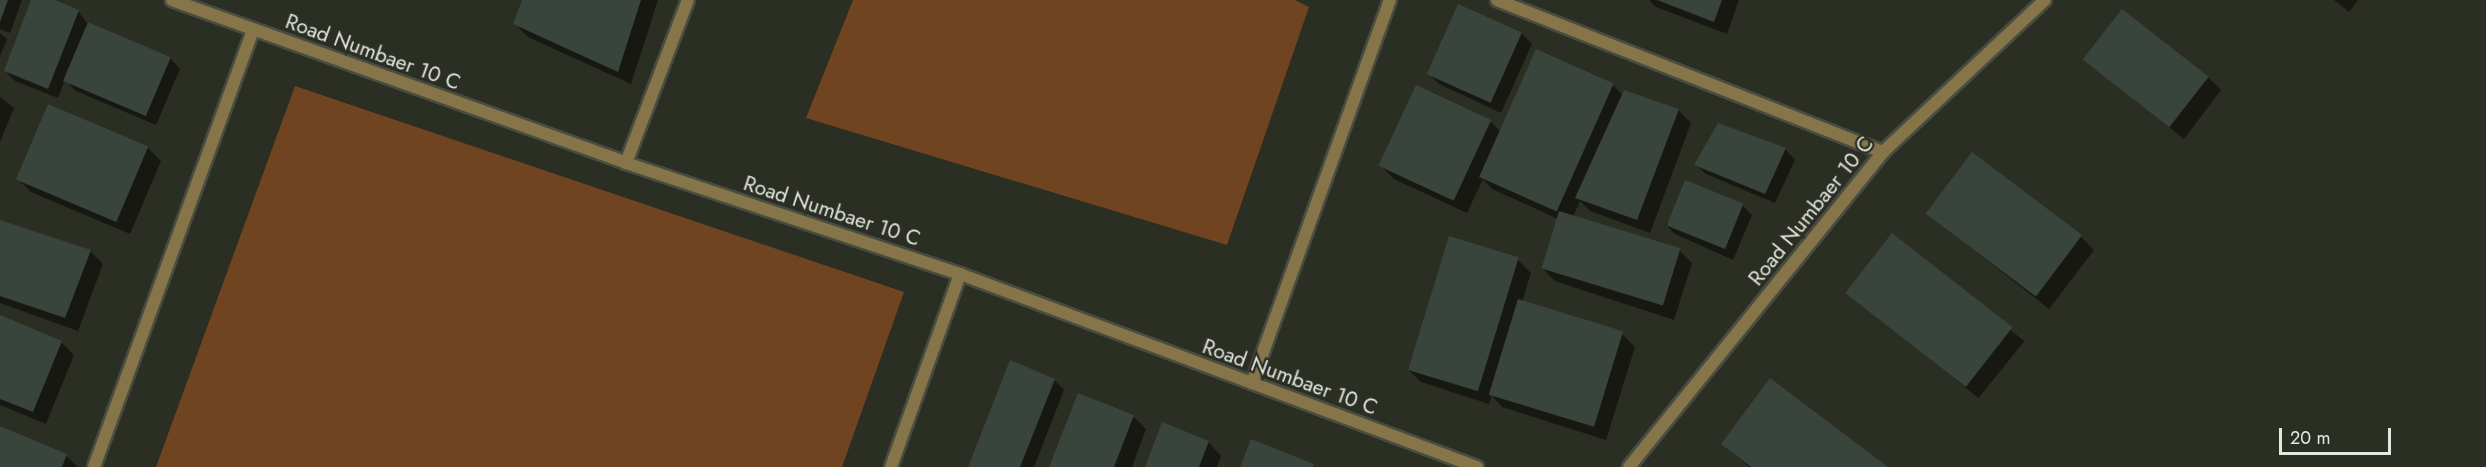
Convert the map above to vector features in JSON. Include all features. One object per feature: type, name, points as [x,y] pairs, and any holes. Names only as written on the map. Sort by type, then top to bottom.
[{"type":"street","name":"Road Numbaer 10 C","points":[[172,0],[626,163],[960,274],[1477,467]]},
{"type":"street","points":[[626,163],[688,0]]},
{"type":"street","points":[[1252,383],[1390,0]]},
{"type":"street","points":[[1497,0],[1883,152]]},
{"type":"street","name":"Road Numbaer 10 C","points":[[1629,467],[1883,152],[2045,0]]},
{"type":"street","points":[[94,467],[253,30]]},
{"type":"street","points":[[891,467],[960,274]]},
{"type":"shaded area","points":[[853,0],[1295,0],[1309,7],[1227,245],[806,118]]},
{"type":"shaded area","points":[[295,86],[904,292],[842,467],[156,467]]},
{"type":"building","points":[[0,0],[8,0],[0,22]]},
{"type":"building","points":[[31,0],[55,0],[79,10],[48,89],[4,71]]},
{"type":"building","points":[[522,0],[641,0],[618,72],[513,24]]},
{"type":"building","points":[[1657,0],[1722,0],[1714,22]]},
{"type":"building","points":[[1458,4],[1522,32],[1491,103],[1427,74]]},
{"type":"building","points":[[2122,9],[2209,77],[2169,127],[2083,59]]},
{"type":"building","points":[[88,22],[171,57],[146,116],[63,81]]},
{"type":"building","points":[[1536,49],[1614,84],[1557,211],[1479,177]]},
{"type":"building","points":[[1416,85],[1491,120],[1454,201],[1378,166]]},
{"type":"building","points":[[1624,90],[1679,109],[1637,220],[1575,198]]},
{"type":"building","points":[[48,104],[148,147],[116,222],[16,179]]},
{"type":"building","points":[[1718,123],[1786,148],[1765,194],[1694,165]]},
{"type":"building","points":[[1972,152],[2082,235],[2036,297],[1926,213]]},
{"type":"building","points":[[1685,180],[1743,204],[1725,249],[1667,225]]},
{"type":"building","points":[[1559,211],[1680,248],[1663,306],[1541,268]]},
{"type":"building","points":[[0,220],[91,250],[65,318],[0,296]]},
{"type":"building","points":[[1892,233],[2013,327],[1966,387],[1845,293]]},
{"type":"building","points":[[1449,236],[1519,257],[1478,391],[1408,370]]},
{"type":"building","points":[[1518,299],[1623,331],[1594,427],[1489,395]]},
{"type":"building","points":[[0,315],[62,341],[33,412],[0,399]]},
{"type":"building","points":[[1010,360],[1055,379],[1020,467],[968,467]]},
{"type":"building","points":[[1770,378],[1888,467],[1751,467],[1721,444]]},
{"type":"building","points":[[1078,393],[1134,415],[1114,467],[1049,467]]},
{"type":"building","points":[[1162,422],[1209,441],[1199,467],[1145,467]]},
{"type":"building","points":[[0,426],[67,454],[62,467],[0,467]]},
{"type":"building","points":[[1251,439],[1314,464],[1313,467],[1240,467]]}]
